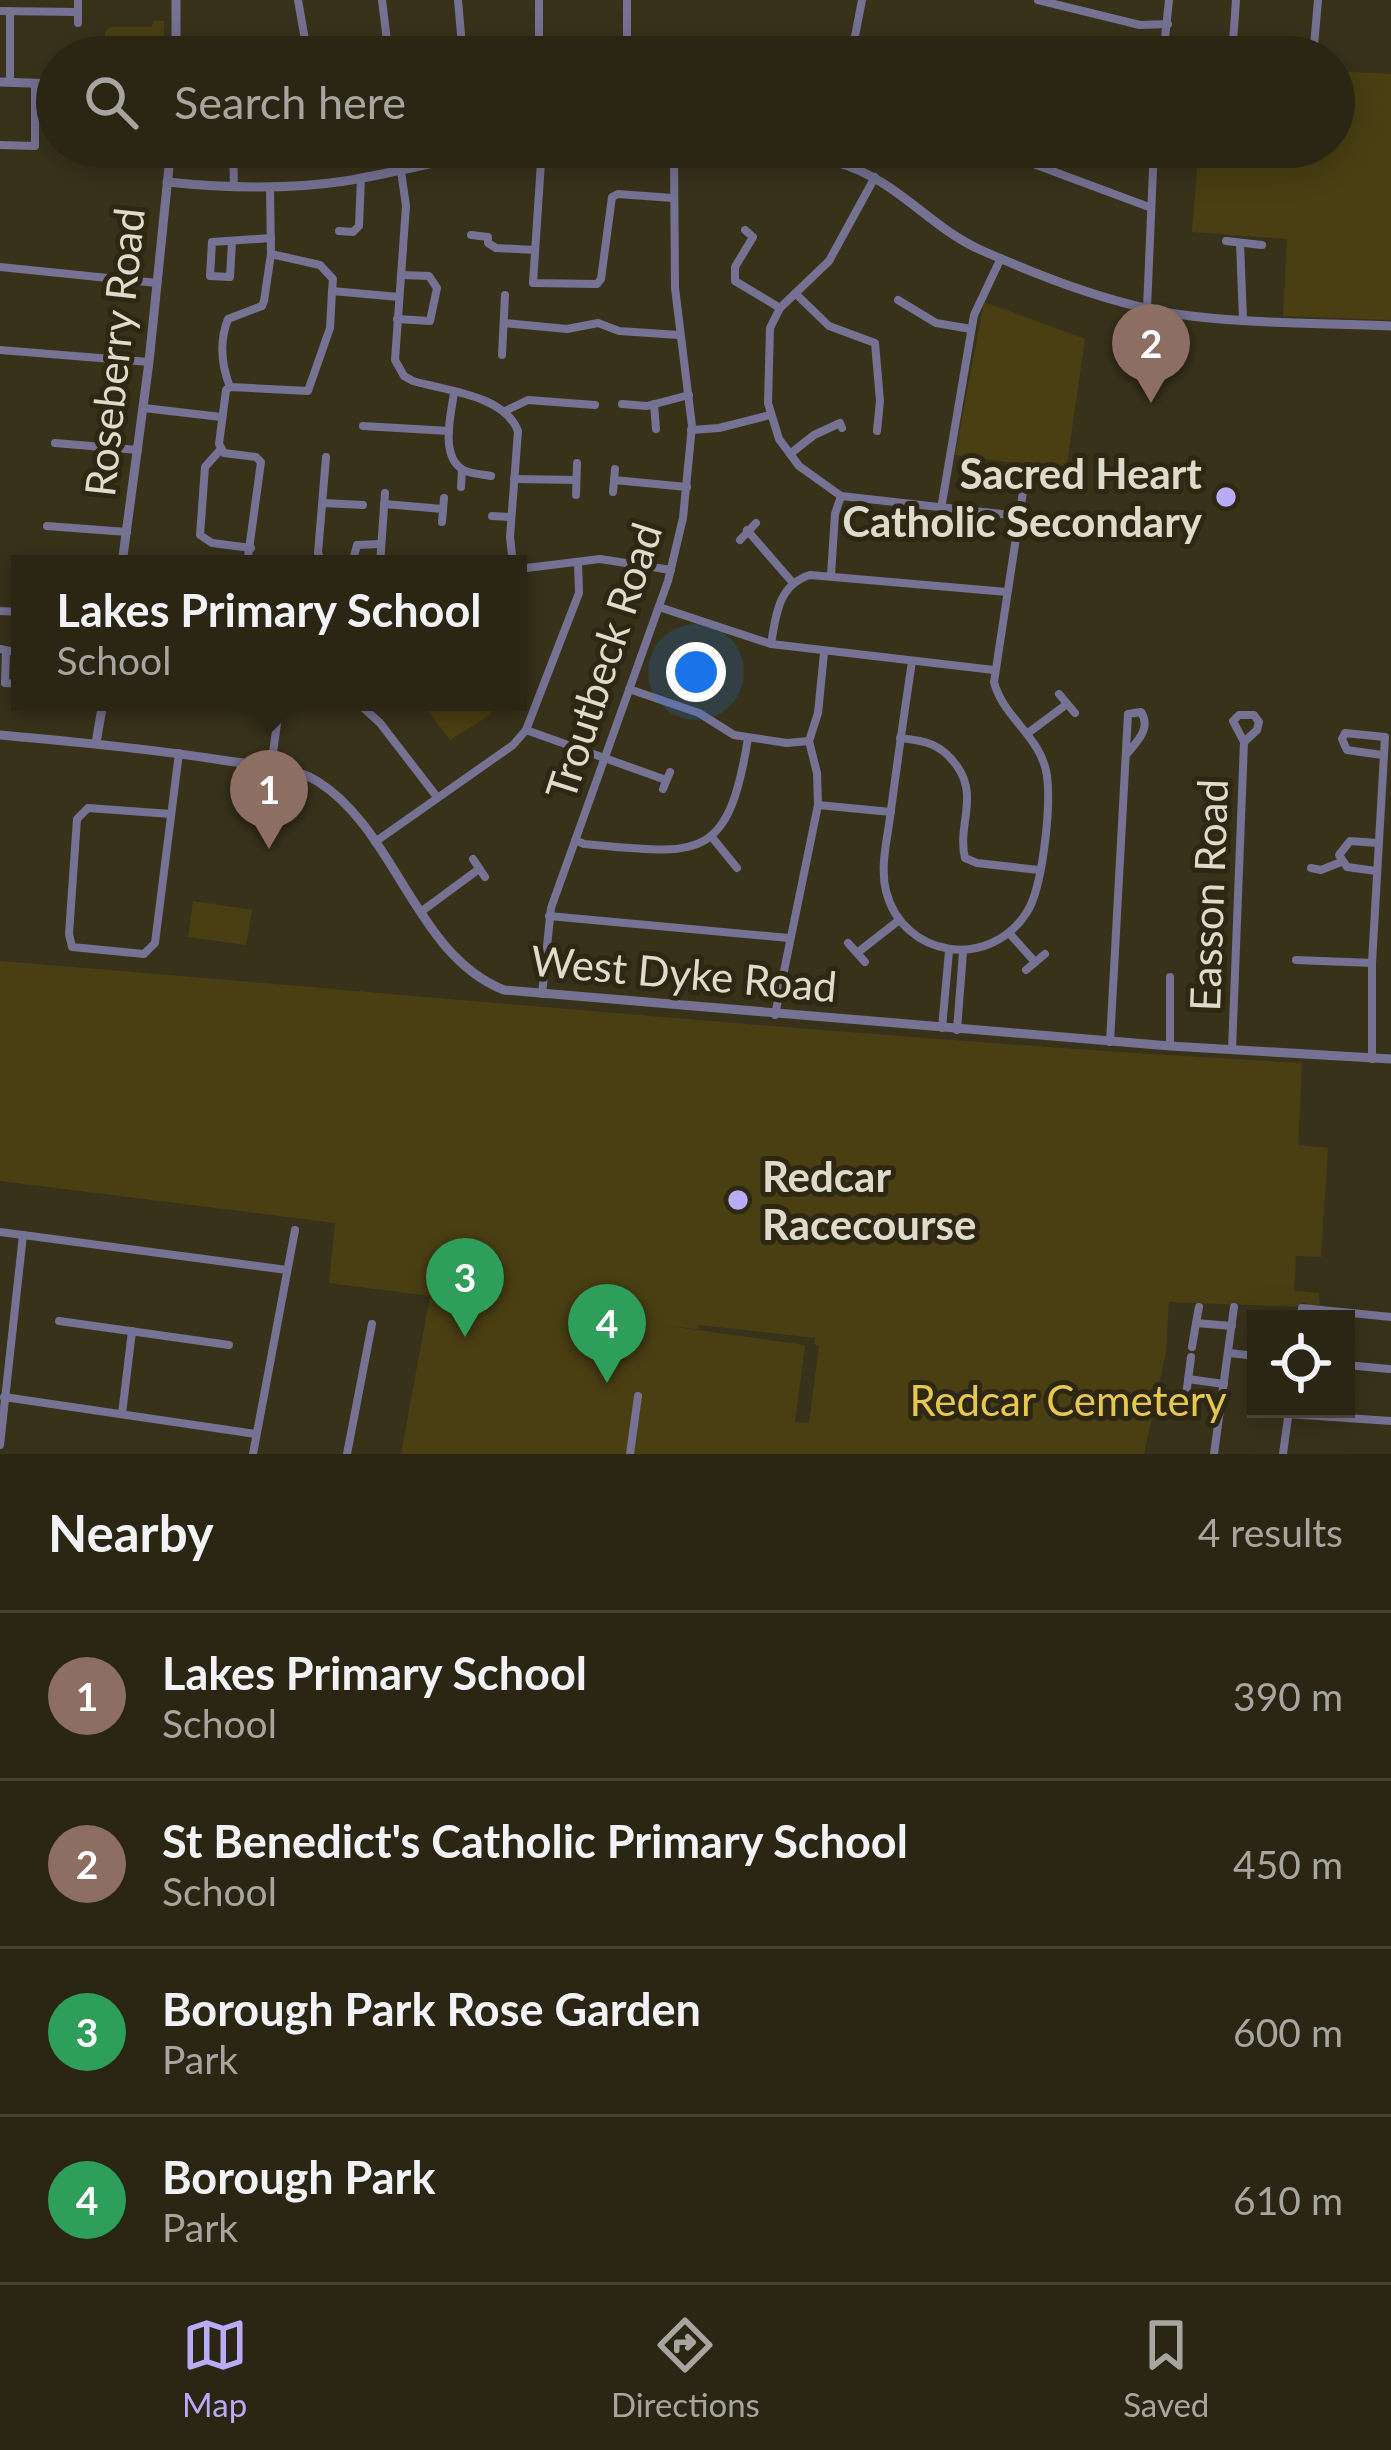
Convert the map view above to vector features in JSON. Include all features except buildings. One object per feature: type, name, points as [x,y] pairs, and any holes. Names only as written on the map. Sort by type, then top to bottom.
[{"type":"street","points":[[176,0],[176,36]]},
{"type":"street","points":[[298,0],[304,36]]},
{"type":"street","points":[[382,0],[386,36]]},
{"type":"street","points":[[458,0],[462,36]]},
{"type":"street","points":[[539,0],[539,36]]},
{"type":"street","points":[[627,0],[627,36]]},
{"type":"street","points":[[855,36],[862,0]]},
{"type":"street","points":[[1038,0],[1140,25],[1168,24]]},
{"type":"street","points":[[1166,36],[1169,0]]},
{"type":"street","points":[[1233,36],[1236,0]]},
{"type":"street","points":[[1315,36],[1318,0]]},
{"type":"street","points":[[0,145],[35,146],[35,83],[5,82],[5,11],[78,18],[78,1]]},
{"type":"street","name":"Roseberry Road","points":[[123,555],[169,168]]},
{"type":"street","points":[[234,168],[234,187]]},
{"type":"street","points":[[167,182],[270,188],[414,168]]},
{"type":"street","points":[[541,168],[533,283],[597,284],[612,197],[673,198]]},
{"type":"street","name":"Troutbeck Road","points":[[542,996],[549,916],[671,570],[687,487],[691,430],[679,335],[674,168]]},
{"type":"street","points":[[852,168],[905,195],[965,243],[1147,308],[1243,319],[1391,326]]},
{"type":"street","points":[[1045,168],[1149,206]]},
{"type":"street","points":[[1147,308],[1152,168]]},
{"type":"street","points":[[401,171],[406,206],[395,360],[404,376],[495,404],[518,431],[514,555]]},
{"type":"street","points":[[875,177],[844,238],[780,308],[770,328],[770,415],[789,454],[809,476],[841,496],[1019,516]]},
{"type":"street","points":[[340,231],[353,232],[359,226],[361,178]]},
{"type":"street","points":[[230,387],[221,360],[225,322],[262,306],[271,254],[270,188]]},
{"type":"street","points":[[745,230],[753,236],[735,267],[735,280],[780,308]]},
{"type":"street","points":[[471,235],[488,237],[496,248],[535,250]]},
{"type":"street","points":[[232,241],[230,277],[210,276],[212,242],[271,238]]},
{"type":"street","points":[[1226,242],[1262,244]]},
{"type":"street","points":[[1240,243],[1243,319]]},
{"type":"street","points":[[230,387],[308,391],[328,335],[333,279],[320,265],[271,254]]},
{"type":"street","points":[[941,508],[971,329],[983,291],[1001,259]]},
{"type":"street","points":[[0,267],[157,283]]},
{"type":"street","points":[[397,319],[430,321],[437,288],[429,276],[401,275]]},
{"type":"street","points":[[332,291],[399,297]]},
{"type":"street","points":[[796,294],[829,326],[875,343],[877,431]]},
{"type":"street","points":[[502,355],[506,295]]},
{"type":"street","points":[[898,300],[936,323],[971,329]]},
{"type":"street","points":[[504,323],[567,328],[598,323],[620,331],[679,335]]},
{"type":"street","points":[[0,350],[149,362]]},
{"type":"street","points":[[230,387],[224,395],[221,449],[206,467],[200,535],[212,542],[251,548]]},
{"type":"street","points":[[579,404],[581,391]]},
{"type":"street","points":[[454,394],[449,430],[451,452],[462,470],[461,487]]},
{"type":"street","points":[[622,404],[654,404],[689,395]]},
{"type":"street","points":[[505,411],[528,400],[595,406]]},
{"type":"street","points":[[654,404],[656,430]]},
{"type":"street","points":[[144,408],[221,418]]},
{"type":"street","points":[[691,430],[770,415]]},
{"type":"street","points":[[880,416],[894,418]]},
{"type":"street","points":[[789,454],[824,430],[840,423],[842,428]]},
{"type":"street","points":[[363,426],[449,430]]},
{"type":"street","points":[[388,443],[389,429]]},
{"type":"street","points":[[55,443],[138,450]]},
{"type":"street","points":[[221,449],[266,459],[249,555]]},
{"type":"street","points":[[319,555],[326,457]]},
{"type":"street","points":[[575,495],[577,463]]},
{"type":"street","points":[[613,492],[615,469]]},
{"type":"street","points":[[462,470],[490,476]]},
{"type":"street","points":[[514,479],[576,480]]},
{"type":"street","points":[[614,480],[687,487]]},
{"type":"street","points":[[912,662],[884,880],[898,921],[922,940],[963,952],[994,944],[1009,933],[1032,904],[1039,870],[1048,777],[1044,760],[997,693],[994,670],[1023,492]]},
{"type":"street","points":[[380,555],[385,493]]},
{"type":"street","points":[[831,574],[835,514],[841,496]]},
{"type":"street","points":[[323,503],[363,506]]},
{"type":"street","points":[[384,504],[444,503],[442,522]]},
{"type":"street","points":[[492,517],[512,518]]},
{"type":"street","points":[[47,526],[127,532]]},
{"type":"street","points":[[740,540],[751,527],[793,583]]},
{"type":"street","points":[[354,555],[357,545],[380,544]]},
{"type":"street","points":[[527,566],[600,559],[671,570]]},
{"type":"street","points":[[374,843],[513,745],[526,730],[579,593],[578,562]]},
{"type":"street","points":[[771,644],[780,600],[793,583],[810,575],[1007,592]]},
{"type":"street","points":[[658,607],[771,644],[994,670]]},
{"type":"street","points":[[3,650],[4,682],[11,683]]},
{"type":"street","points":[[776,1015],[818,805],[809,741],[818,713],[824,653]]},
{"type":"street","points":[[628,688],[685,707],[722,730],[748,738],[809,741]]},
{"type":"street","points":[[1059,694],[1075,712]]},
{"type":"street","points":[[1028,734],[1067,704]]},
{"type":"street","points":[[96,743],[101,711]]},
{"type":"street","points":[[271,767],[279,711]]},
{"type":"street","points":[[367,711],[437,797]]},
{"type":"street","points":[[1110,1042],[1128,714],[1141,712],[1144,731],[1126,755]]},
{"type":"street","points":[[526,730],[666,780]]},
{"type":"street","points":[[1372,1059],[1372,963],[1385,737],[1345,733],[1342,740],[1347,750],[1382,755]]},
{"type":"street","name":"West Dyke Road","points":[[0,735],[178,753],[271,767],[315,780],[337,796],[374,843],[454,957],[480,979],[505,990],[1110,1042],[1391,1059]]},
{"type":"street","points":[[575,840],[672,851],[711,836],[735,804],[748,738]]},
{"type":"street","points":[[900,738],[937,745],[964,776],[969,795],[965,858],[1039,870]]},
{"type":"street","name":"Easson Road","points":[[1232,1050],[1244,742]]},
{"type":"street","points":[[171,814],[88,808],[81,812],[68,934],[72,947],[151,951],[155,943],[171,814],[178,753]]},
{"type":"street","points":[[818,805],[891,812]]},
{"type":"street","points":[[711,836],[736,868]]},
{"type":"street","points":[[1341,862],[1343,845],[1350,841],[1378,843]]},
{"type":"street","points":[[422,911],[482,873],[473,860]]},
{"type":"street","points":[[1311,868],[1321,870],[1341,862]]},
{"type":"street","points":[[1341,862],[1376,871]]},
{"type":"street","points":[[549,916],[789,938]]},
{"type":"street","points":[[857,953],[898,921]]},
{"type":"street","points":[[1009,933],[1035,962]]},
{"type":"street","points":[[848,943],[865,962]]},
{"type":"street","points":[[942,1028],[950,951]]},
{"type":"street","points":[[957,1030],[963,952]]},
{"type":"street","points":[[1026,970],[1045,954]]},
{"type":"street","points":[[1296,960],[1372,963]]},
{"type":"street","points":[[1170,976],[1170,1046]]},
{"type":"street","points":[[253,1454],[295,1230]]},
{"type":"street","points":[[0,1232],[287,1270]]},
{"type":"street","points":[[0,1444],[23,1235]]},
{"type":"street","points":[[1186,1396],[1199,1307]]},
{"type":"street","points":[[1214,1454],[1234,1307]]},
{"type":"street","points":[[1355,1316],[1391,1317]]},
{"type":"street","points":[[0,1321],[13,1323]]},
{"type":"street","points":[[59,1321],[230,1345]]},
{"type":"street","points":[[1196,1322],[1232,1326]]},
{"type":"street","points":[[347,1454],[372,1324]]},
{"type":"street","points":[[122,1414],[132,1331]]},
{"type":"street","points":[[1228,1352],[1247,1355]]},
{"type":"street","points":[[1355,1366],[1389,1369]]},
{"type":"street","points":[[1188,1379],[1224,1384]]},
{"type":"street","points":[[630,1454],[638,1396]]},
{"type":"street","points":[[4,1397],[256,1434]]},
{"type":"street","points":[[1355,1417],[1391,1421]]},
{"type":"street","points":[[1283,1454],[1288,1418]]},
{"type":"green space","points":[[153,21],[164,21],[164,36],[105,36],[110,27],[152,27]]},
{"type":"green space","points":[[1355,72],[1391,74],[1391,320],[1283,316],[1287,239],[1192,232],[1197,168],[1355,168]]},
{"type":"green space","points":[[984,302],[1085,339],[1066,470],[955,455]]},
{"type":"green space","points":[[428,711],[492,711],[490,715],[450,740]]},
{"type":"green space","points":[[193,901],[252,910],[246,945],[188,937]]},
{"type":"green space","name":"Redcar Racecourse","points":[[0,961],[813,1029],[1302,1063],[1298,1145],[1328,1148],[1321,1257],[1296,1256],[1294,1291],[1319,1293],[1320,1308],[1302,1302],[1301,1307],[1169,1302],[1166,1352],[1144,1454],[401,1454],[430,1296],[329,1283],[335,1223],[0,1181]],"holes":[[[661,1325],[697,1329],[699,1325],[815,1338],[819,1346],[809,1423],[795,1422],[805,1345]]]},
{"type":"place","name":"St Benedict's Catholic Primary School","points":[[1151,403]]},
{"type":"place","name":"Sacred Heart Catholic Secondary","points":[[1226,497]]},
{"type":"place","name":"Lakes Primary School","points":[[269,849]]},
{"type":"place","name":"Redcar Racecourse","points":[[738,1200]]},
{"type":"place","name":"Borough Park Rose Garden","points":[[465,1337]]},
{"type":"place","name":"Borough Park","points":[[607,1383]]},
{"type":"park label","name":"Redcar Cemetery","points":[[1068,1400]]}]
